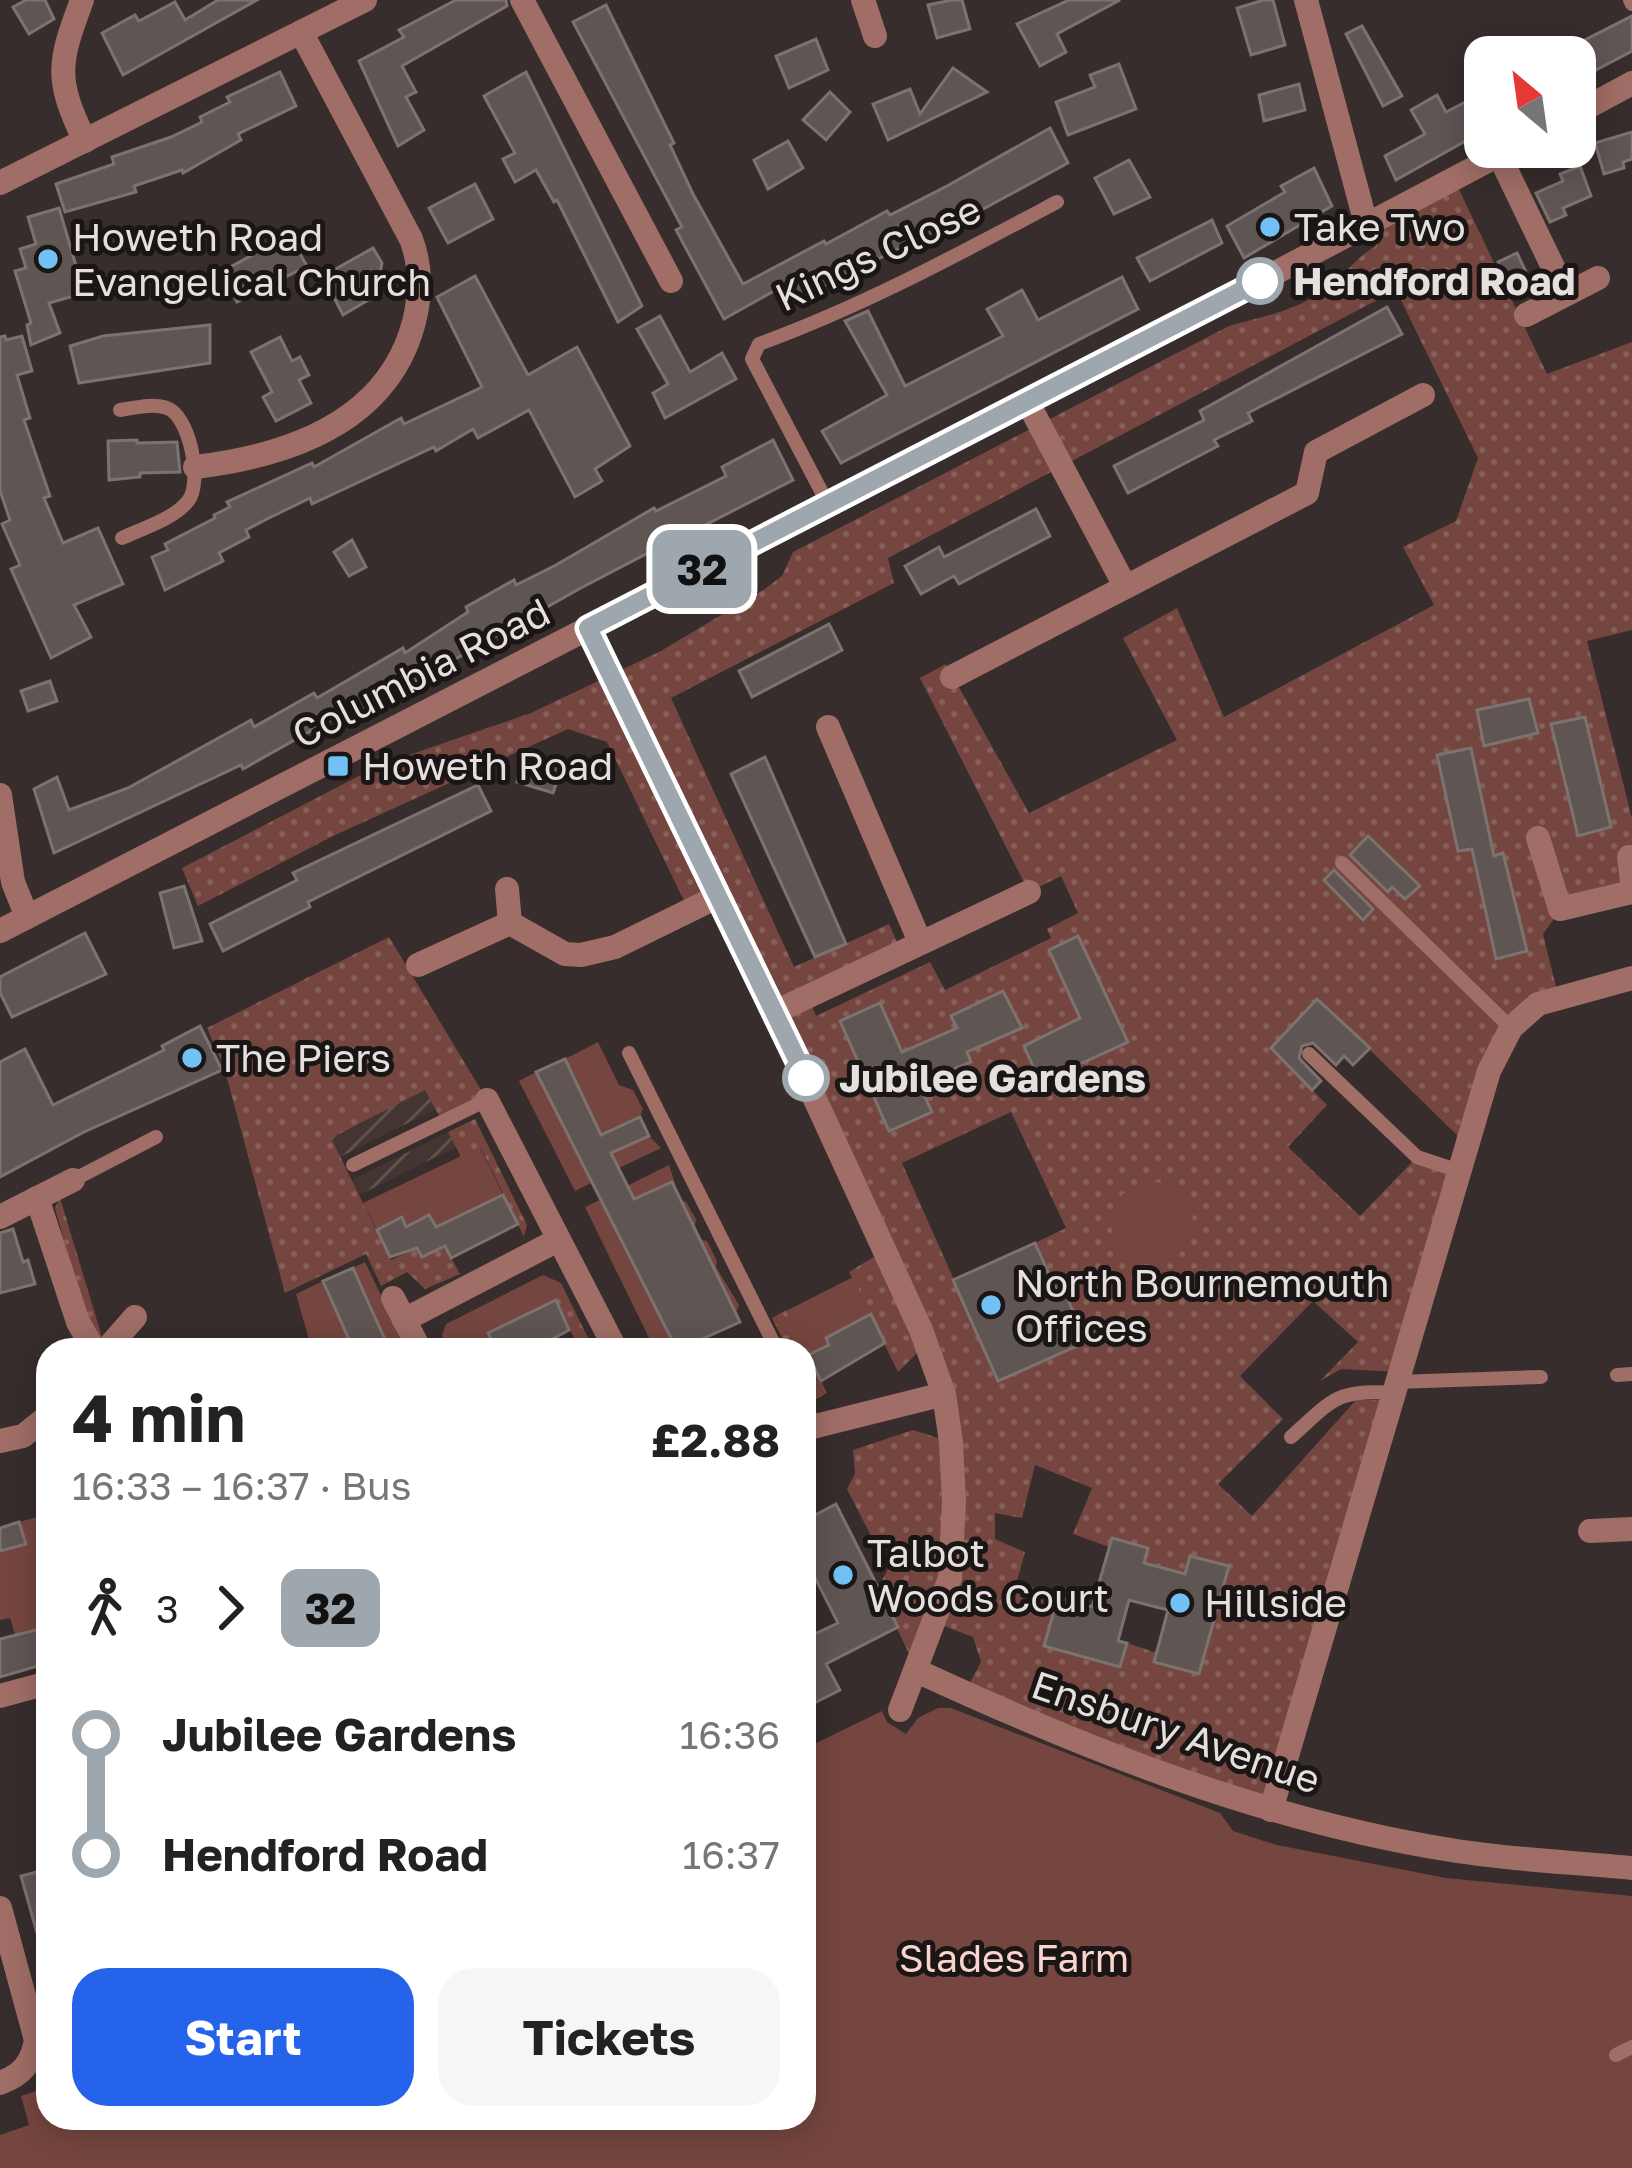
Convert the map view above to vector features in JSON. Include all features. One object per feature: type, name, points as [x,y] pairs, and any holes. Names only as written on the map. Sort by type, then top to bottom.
[{"type":"street","points":[[82,0],[70,35],[62,87],[85,141]]},
{"type":"street","points":[[0,183],[365,0]]},
{"type":"street","points":[[522,0],[671,281]]},
{"type":"street","points":[[862,0],[875,36]]},
{"type":"street","points":[[1306,0],[1366,224]]},
{"type":"street","points":[[195,467],[274,452],[344,419],[383,387],[402,358],[413,324],[418,271],[411,238],[301,32]]},
{"type":"street","points":[[1596,103],[1632,83]]},
{"type":"street","name":"Columbia Road","points":[[0,931],[1474,168]]},
{"type":"street","points":[[1514,168],[1566,294]]},
{"type":"street","points":[[1526,315],[1598,278]]},
{"type":"street","points":[[952,677],[1307,493],[1316,452],[1423,395]]},
{"type":"street","points":[[1027,401],[1125,586]]},
{"type":"street","points":[[588,628],[776,1012],[897,1276],[944,1394],[954,1502],[950,1578],[900,1710]]},
{"type":"street","points":[[828,727],[920,942]]},
{"type":"street","points":[[0,795],[8,887],[26,917]]},
{"type":"street","points":[[1538,838],[1561,909],[1632,892]]},
{"type":"street","points":[[507,889],[510,923]]},
{"type":"street","points":[[776,1012],[1030,892]]},
{"type":"street","points":[[510,923],[565,954],[581,955],[615,947],[719,896]]},
{"type":"street","points":[[418,964],[510,923]]},
{"type":"street","points":[[1271,1810],[1489,1071],[1511,1028],[1538,1004],[1632,978]]},
{"type":"street","points":[[487,1100],[610,1338]]},
{"type":"street","points":[[0,1217],[74,1180]]},
{"type":"street","points":[[37,1198],[87,1338]]},
{"type":"street","points":[[414,1338],[399,1309],[559,1240]]},
{"type":"street","points":[[117,1338],[135,1317]]},
{"type":"street","points":[[816,1418],[944,1394]]},
{"type":"street","points":[[0,1441],[23,1436],[36,1426]]},
{"type":"street","points":[[1590,1531],[1632,1529]]},
{"type":"street","name":"Ensbury Avenue","points":[[917,1671],[1066,1738],[1271,1810],[1451,1850],[1632,1868]]},
{"type":"street","points":[[0,1696],[36,1686]]},
{"type":"street","points":[[0,1908],[36,2040],[33,2058],[13,2078],[0,2083]]},
{"type":"lane","name":"Kings Close","points":[[828,504],[752,359],[759,344],[908,281],[1057,202]]},
{"type":"lane","points":[[120,410],[159,406],[173,411],[183,426],[195,467],[194,490],[185,504],[122,538]]},
{"type":"lane","points":[[1342,863],[1511,1028]]},
{"type":"lane","points":[[629,1053],[771,1338]]},
{"type":"lane","points":[[1309,1054],[1417,1157],[1460,1171]]},
{"type":"lane","points":[[352,1165],[487,1100]]},
{"type":"lane","points":[[74,1180],[156,1136]]},
{"type":"lane","points":[[1291,1437],[1339,1395],[1541,1378]]},
{"type":"lane","points":[[1616,2055],[1632,2047]]},
{"type":"shaded area","points":[[426,1089],[436,1109],[340,1157],[330,1138]]},
{"type":"shaded area","points":[[448,1132],[456,1147],[359,1195],[352,1180]]},
{"type":"green space","points":[[1454,179],[1547,374],[1632,342],[1632,630],[1587,641],[1632,818],[1632,881],[1561,909],[1543,934],[1559,999],[1511,1028],[1467,1145],[1318,999],[1271,1048],[1327,1105],[1288,1147],[1360,1216],[1417,1157],[1459,1171],[1400,1372],[1341,1369],[1320,1381],[1358,1342],[1313,1301],[1240,1376],[1283,1419],[1218,1484],[1252,1516],[1356,1400],[1392,1400],[1271,1810],[965,1692],[981,1662],[973,1637],[936,1623],[917,1671],[878,1588],[888,1569],[847,1489],[855,1474],[853,1450],[913,1430],[951,1442],[944,1394],[720,897],[689,911],[607,742],[568,729],[333,836],[198,906],[182,868],[380,765],[531,713],[661,651],[765,589],[782,576],[793,552],[1229,326],[1304,302],[1376,246],[1366,224]],"holes":[[[1396,290],[1478,458],[1456,521],[1403,547],[1434,605],[1224,717],[1177,608],[1123,638],[1177,740],[1029,813],[946,664],[920,678],[1029,892],[1061,876],[1078,913],[1047,929],[1051,938],[945,990],[930,962],[816,1016],[808,997],[901,951],[889,924],[794,967],[671,698],[894,583],[888,558]],[[1011,1112],[1066,1228],[1035,1243],[1048,1274],[1022,1315],[1066,1296],[1086,1341],[999,1381],[902,1163]],[[1035,1465],[1092,1488],[1073,1534],[1109,1547],[1112,1538],[1147,1547],[1144,1563],[1185,1574],[1190,1556],[1199,1673],[1127,1643],[1119,1667],[1044,1646],[1058,1597],[1017,1581],[1025,1552],[995,1539],[995,1513],[1022,1518]]]},
{"type":"green space","points":[[389,937],[487,1100],[442,1121],[425,1090],[331,1138],[391,1260],[417,1248],[423,1257],[445,1246],[460,1274],[425,1289],[407,1272],[381,1286],[366,1254],[285,1293],[224,1067],[207,1028]]},
{"type":"green space","points":[[598,1042],[619,1085],[633,1090],[649,1136],[661,1148],[617,1169],[565,1059]]},
{"type":"green space","points":[[536,1072],[591,1183],[575,1191],[519,1081]]},
{"type":"green space","points":[[475,1119],[527,1225],[524,1237],[481,1148],[461,1157],[448,1132]]},
{"type":"green space","points":[[480,1147],[503,1195],[436,1228],[429,1215],[406,1227],[401,1218],[377,1230],[363,1203]]},
{"type":"green space","points":[[669,1165],[680,1199],[696,1219],[702,1240],[707,1241],[739,1305],[740,1322],[709,1337],[667,1249],[661,1251],[627,1186]]},
{"type":"green space","points":[[1152,1182],[1181,1194],[1193,1223],[1181,1252],[1152,1264],[1123,1252],[1111,1223],[1123,1194]]},
{"type":"green space","points":[[60,1198],[101,1338],[95,1338],[84,1314],[55,1208]]},
{"type":"green space","points":[[600,1200],[671,1338],[649,1338],[585,1207]]},
{"type":"green space","points":[[877,1255],[919,1351],[898,1372],[849,1272]]},
{"type":"green space","points":[[365,1262],[401,1338],[385,1338],[353,1268]]},
{"type":"green space","points":[[543,1275],[561,1283],[588,1338],[574,1338]]},
{"type":"green space","points":[[543,1275],[556,1300],[489,1333],[492,1338],[443,1338],[446,1324]]},
{"type":"green space","points":[[853,1277],[871,1314],[827,1337],[829,1345],[816,1351],[816,1338],[800,1338],[786,1311]]},
{"type":"green space","points":[[323,1281],[349,1338],[309,1338],[296,1294]]},
{"type":"green space","points":[[786,1310],[800,1338],[782,1338],[772,1318]]},
{"type":"green space","points":[[816,1371],[827,1393],[816,1399]]},
{"type":"green space","points":[[36,1517],[36,1630],[15,1635],[10,1618],[0,1620],[0,1551],[25,1544],[19,1522]]},
{"type":"green space","name":"Slades Farm","points":[[938,1708],[951,1708],[1220,1813],[1233,1831],[1277,1845],[1446,1878],[1632,1896],[1632,2168],[0,2168],[0,2135],[29,2125],[21,2096],[36,2091],[36,2130],[816,2130],[816,1743],[882,1711],[887,1722],[906,1734],[918,1718]]},
{"type":"building","points":[[26,0],[45,0],[54,19],[29,34],[13,7]]},
{"type":"building","points":[[218,0],[257,0],[123,75],[102,33],[135,15],[139,21],[175,2],[185,20]]},
{"type":"building","points":[[456,0],[506,0],[507,6],[402,66],[416,92],[406,97],[424,130],[398,146],[359,61],[404,37],[399,30]]},
{"type":"building","points":[[962,0],[970,29],[937,38],[928,5]]},
{"type":"building","points":[[1069,0],[1120,0],[1057,34],[1066,52],[1040,66],[1017,24]]},
{"type":"building","points":[[1273,0],[1285,45],[1251,55],[1237,8]]},
{"type":"building","points":[[606,5],[674,143],[670,145],[693,194],[743,284],[887,211],[890,215],[1050,128],[1068,163],[915,246],[912,242],[792,302],[783,286],[724,319],[676,230],[682,227],[573,22]]},
{"type":"building","points":[[1632,16],[1632,51],[1596,70],[1593,36]]},
{"type":"building","points":[[1362,26],[1402,96],[1383,106],[1346,34]]},
{"type":"building","points":[[816,39],[828,70],[789,88],[776,56]]},
{"type":"building","points":[[1119,64],[1136,109],[1068,135],[1056,102],[1095,87],[1090,75]]},
{"type":"building","points":[[953,68],[987,92],[888,140],[873,104],[910,89],[920,114]]},
{"type":"building","points":[[280,72],[296,106],[238,134],[241,140],[183,173],[65,212],[56,184],[114,164],[112,157],[202,122],[200,117],[230,102],[227,97]]},
{"type":"building","points":[[526,72],[642,306],[618,322],[557,200],[554,202],[536,170],[515,182],[503,159],[515,153],[484,96]]},
{"type":"building","points":[[1299,84],[1305,110],[1264,121],[1259,95]]},
{"type":"building","points":[[830,92],[850,112],[826,140],[803,120]]},
{"type":"building","points":[[1437,95],[1446,112],[1464,103],[1464,142],[1396,180],[1385,156],[1425,134],[1411,110]]},
{"type":"building","points":[[1632,132],[1632,159],[1623,162],[1624,168],[1604,174],[1596,143]]},
{"type":"building","points":[[788,141],[803,168],[768,189],[754,160]]},
{"type":"building","points":[[1129,160],[1150,197],[1114,214],[1095,178]]},
{"type":"building","points":[[1314,168],[1332,206],[1244,258],[1227,226],[1285,192],[1281,186]]},
{"type":"building","points":[[1581,168],[1591,196],[1563,208],[1566,215],[1550,222],[1536,193],[1563,181],[1560,174]]},
{"type":"building","points":[[475,184],[493,219],[448,243],[429,208]]},
{"type":"building","name":"Howeth Road Evangelical Church","points":[[59,208],[84,293],[49,303],[60,333],[31,345],[27,325],[31,323],[15,271],[26,268],[20,249],[36,244],[28,217]]},
{"type":"building","points":[[1212,220],[1222,243],[1150,281],[1137,258]]},
{"type":"building","points":[[289,235],[307,266],[237,302],[221,272]]},
{"type":"building","points":[[373,248],[382,263],[375,296],[343,315],[323,276]]},
{"type":"building","points":[[1517,253],[1527,274],[1507,284],[1498,262]]},
{"type":"building","points":[[475,276],[528,375],[577,347],[630,446],[595,469],[602,481],[575,497],[529,410],[478,438],[473,429],[436,451],[434,447],[312,504],[310,498],[267,519],[246,530],[249,537],[219,553],[223,561],[165,590],[152,557],[168,550],[165,544],[230,507],[227,502],[312,463],[314,467],[401,418],[404,424],[482,387],[437,297]]},
{"type":"building","points":[[1122,277],[1138,309],[841,463],[822,431],[887,395],[845,321],[868,311],[905,386],[1003,336],[987,309],[1022,290],[1038,320]]},
{"type":"building","points":[[1387,307],[1402,334],[1248,413],[1252,421],[1214,440],[1218,446],[1128,493],[1114,466],[1204,420],[1200,411]]},
{"type":"building","points":[[660,316],[690,372],[722,353],[736,379],[665,418],[653,393],[668,384],[637,329]]},
{"type":"building","points":[[210,325],[210,363],[79,383],[70,346],[103,336]]},
{"type":"building","points":[[22,336],[32,371],[17,375],[30,418],[24,420],[50,496],[44,498],[63,543],[98,528],[123,584],[74,605],[91,637],[51,658],[11,569],[20,565],[2,524],[10,520],[0,491],[0,337],[6,340]]},
{"type":"building","points":[[280,337],[292,361],[300,357],[309,375],[299,380],[311,403],[276,421],[263,397],[272,392],[251,352]]},
{"type":"building","points":[[773,440],[793,480],[243,769],[241,765],[54,853],[34,789],[57,777],[69,810],[128,788],[251,720],[254,727],[314,693],[317,698],[403,648],[405,653],[468,612],[466,607],[514,580],[516,585],[556,565],[654,508],[726,476],[722,467]]},
{"type":"building","points":[[108,441],[177,442],[180,472],[109,480]]},
{"type":"building","points":[[1036,509],[1050,536],[959,584],[954,576],[921,594],[905,566],[939,547],[944,557]]},
{"type":"building","points":[[352,540],[366,567],[349,576],[334,552]]},
{"type":"building","points":[[829,624],[842,650],[752,697],[739,671]]},
{"type":"building","points":[[50,681],[57,701],[28,711],[21,691]]},
{"type":"building","points":[[1529,699],[1538,733],[1484,746],[1477,710]]},
{"type":"building","points":[[1585,717],[1611,827],[1578,836],[1551,724]]},
{"type":"building","points":[[1471,748],[1494,856],[1503,853],[1527,951],[1496,959],[1472,849],[1458,851],[1437,755]]},
{"type":"building","points":[[525,755],[562,767],[553,793],[517,782]]},
{"type":"building","points":[[765,757],[846,944],[815,957],[731,774]]},
{"type":"building","points":[[478,785],[491,811],[308,902],[310,907],[223,951],[210,924],[297,880],[293,873]]},
{"type":"building","points":[[1368,836],[1420,886],[1405,899],[1392,887],[1388,892],[1350,855]]},
{"type":"building","points":[[1334,870],[1373,909],[1363,920],[1324,880]]},
{"type":"building","points":[[184,886],[202,941],[174,948],[160,893]]},
{"type":"building","points":[[85,933],[106,974],[12,1017],[0,993],[0,977]]},
{"type":"building","points":[[1078,936],[1128,1042],[1040,1082],[1024,1046],[1080,1018],[1049,950]]},
{"type":"building","points":[[1003,991],[1022,1028],[967,1052],[971,1062],[919,1084],[932,1112],[889,1131],[840,1021],[880,1003],[902,1052],[957,1028],[951,1016]]},
{"type":"building","points":[[1317,999],[1370,1048],[1353,1065],[1344,1056],[1336,1065],[1313,1043],[1302,1046],[1299,1058],[1321,1081],[1312,1090],[1271,1048]]},
{"type":"building","points":[[200,1026],[222,1070],[84,1132],[0,1177],[0,1062],[25,1049],[53,1105],[164,1050],[162,1046]]},
{"type":"building","points":[[565,1059],[601,1135],[640,1117],[649,1136],[611,1153],[634,1199],[672,1182],[740,1322],[704,1338],[671,1338],[536,1072]]},
{"type":"building","points":[[503,1195],[518,1224],[451,1258],[445,1246],[422,1257],[417,1248],[390,1257],[377,1230],[402,1217],[406,1227],[429,1215],[436,1227]]},
{"type":"building","points":[[13,1229],[35,1284],[0,1293],[0,1233]]},
{"type":"building","name":"North Bournemouth Offices","points":[[1035,1243],[1060,1298],[1066,1295],[1086,1342],[998,1381],[953,1280]]},
{"type":"building","points":[[353,1268],[385,1338],[348,1338],[323,1281]]},
{"type":"building","points":[[556,1300],[569,1330],[554,1338],[491,1338],[488,1333]]},
{"type":"building","points":[[871,1314],[885,1343],[821,1381],[816,1351],[829,1345],[826,1338]]},
{"type":"building","name":"Talbot Woods Court","points":[[836,1504],[898,1627],[826,1664],[840,1690],[816,1702],[816,1633],[838,1623],[816,1580],[816,1515]]},
{"type":"building","points":[[19,1522],[26,1544],[0,1551],[0,1528]]},
{"type":"building","name":"Hillside","points":[[1112,1538],[1148,1548],[1144,1563],[1185,1574],[1190,1556],[1229,1566],[1199,1674],[1154,1662],[1168,1610],[1129,1600],[1118,1641],[1127,1643],[1120,1667],[1044,1646],[1058,1597],[1092,1607]]},
{"type":"building","points":[[36,1630],[36,1666],[0,1677],[0,1639]]},
{"type":"building","points":[[36,1872],[36,1930],[21,1876]]},
{"type":"bus line","name":"32","points":[[806,1078],[588,628],[1260,281]]},
{"type":"place","name":"Take Two","points":[[1270,227]]},
{"type":"place","name":"Howeth Road Evangelical Church","points":[[48,259]]},
{"type":"place","name":"Hendford Road","points":[[1260,281]]},
{"type":"place","name":"Howeth Road","points":[[338,766]]},
{"type":"place","name":"The Piers","points":[[192,1058]]},
{"type":"place","name":"Jubilee Gardens","points":[[806,1078]]},
{"type":"place","name":"North Bournemouth Offices","points":[[991,1305]]},
{"type":"place","name":"Talbot Woods Court","points":[[843,1575]]},
{"type":"place","name":"Hillside","points":[[1180,1603]]}]
